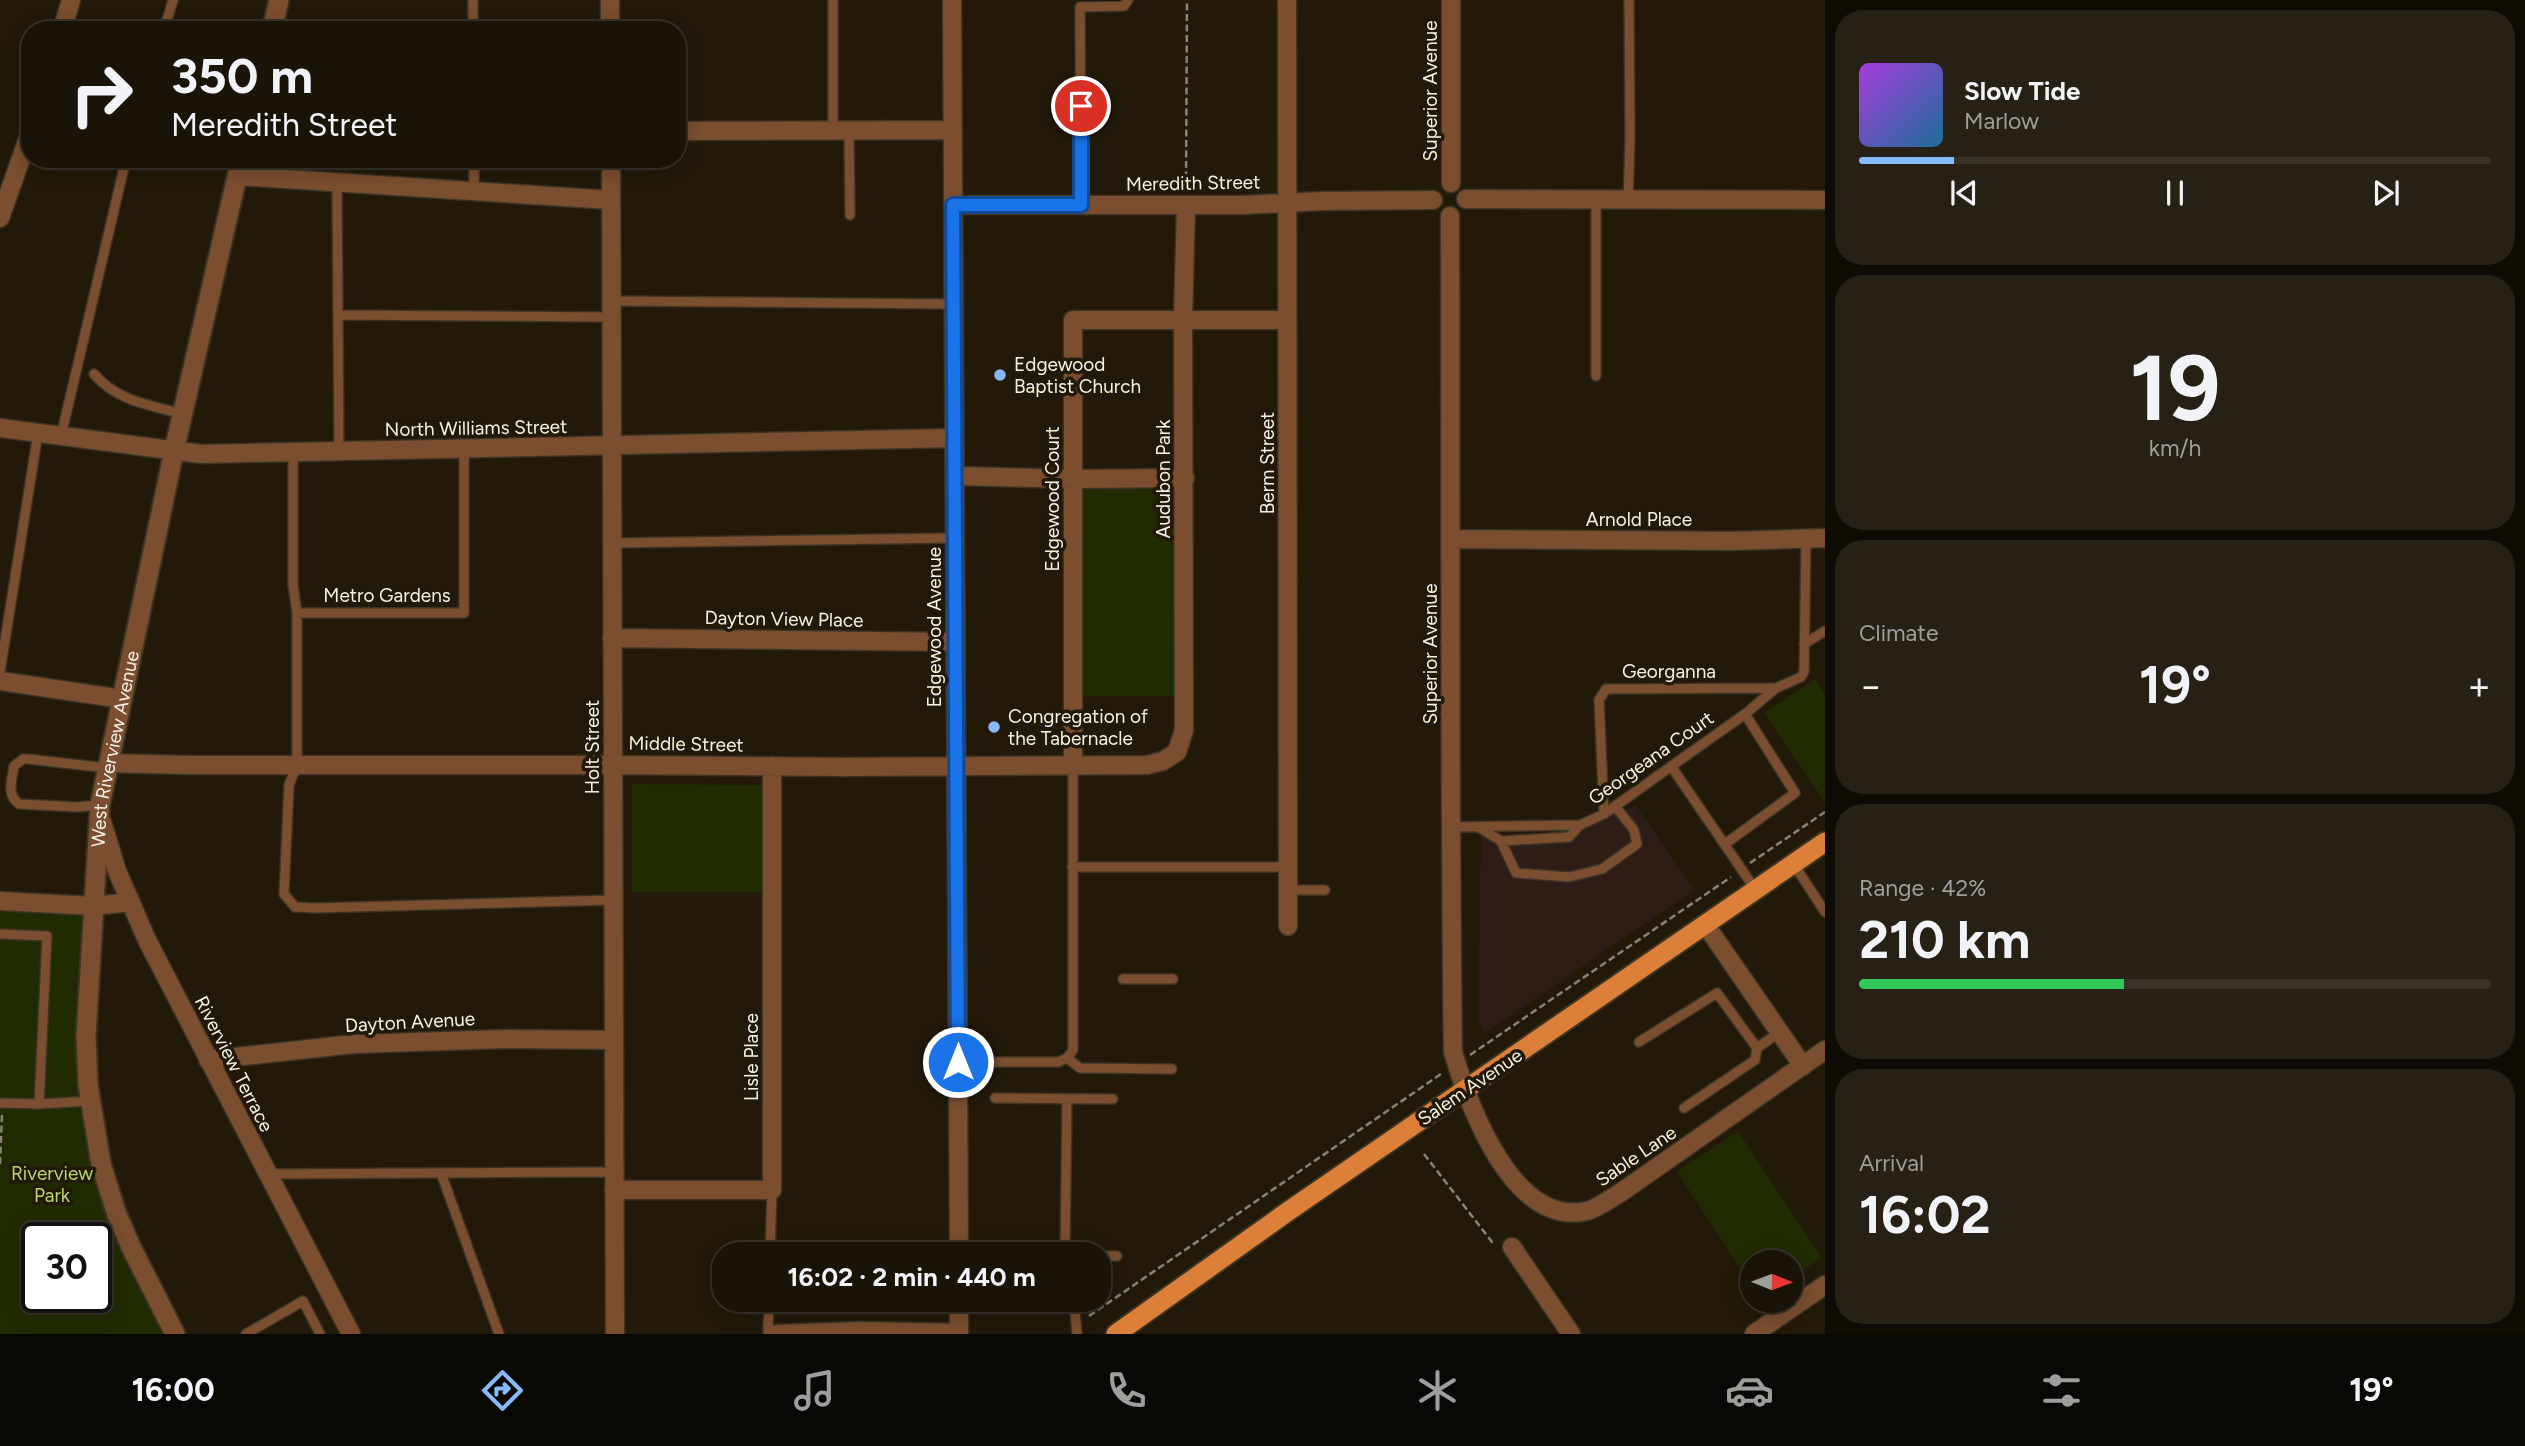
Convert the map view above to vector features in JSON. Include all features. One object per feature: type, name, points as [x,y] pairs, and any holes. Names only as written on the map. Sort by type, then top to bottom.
[{"type":"main road","name":"Salem Avenue","points":[[1116,1334],[1286,1213],[1825,842]]},
{"type":"street","points":[[65,21],[71,0]]},
{"type":"street","points":[[274,21],[279,0]]},
{"type":"street","points":[[610,0],[610,21]]},
{"type":"street","name":"Edgewood Avenue","points":[[952,0],[959,1242]]},
{"type":"street","name":"Berm Street","points":[[1287,0],[1288,926]]},
{"type":"street","name":"Superior Avenue","points":[[1451,0],[1451,183]]},
{"type":"street","points":[[686,131],[953,130]]},
{"type":"street","points":[[0,218],[21,158]]},
{"type":"street","name":"West Riverview Avenue","points":[[175,1334],[131,1247],[101,1164],[90,1101],[86,1036],[93,906],[100,805],[107,766],[238,168]]},
{"type":"street","points":[[259,168],[337,184],[611,200]]},
{"type":"street","name":"Holt Street","points":[[611,168],[615,1334]]},
{"type":"street","points":[[1451,183],[1462,188],[1466,199],[1462,211],[1450,216],[1442,214],[1433,200],[1438,187],[1451,183]]},
{"type":"street","points":[[1466,199],[1825,200]]},
{"type":"street","name":"Meredith Street","points":[[953,205],[1186,205],[1433,200]]},
{"type":"street","name":"Audubon Park","points":[[1177,752],[1184,730],[1183,320],[1186,205]]},
{"type":"street","name":"Superior Avenue","points":[[1450,216],[1453,1052],[1465,1091]]},
{"type":"street","name":"Edgewood Court","points":[[1073,767],[1073,320],[1287,320]]},
{"type":"street","name":"North Williams Street","points":[[0,428],[201,454],[954,438]]},
{"type":"street","points":[[955,477],[1185,478]]},
{"type":"street","name":"Arnold Place","points":[[1452,539],[1825,538]]},
{"type":"street","name":"Dayton View Place","points":[[612,638],[956,642]]},
{"type":"street","points":[[0,681],[122,699]]},
{"type":"street","name":"Middle Street","points":[[107,766],[1073,767],[1147,765],[1163,761],[1177,752]]},
{"type":"street","name":"Lisle Place","points":[[772,766],[772,1190]]},
{"type":"street","name":"Riverview Terrace","points":[[100,805],[109,850],[147,940],[351,1334]]},
{"type":"street","points":[[0,901],[93,906],[131,902]]},
{"type":"street","points":[[1704,924],[1803,1066]]},
{"type":"street","name":"Dayton Avenue","points":[[208,1060],[354,1044],[505,1039],[614,1040]]},
{"type":"street","name":"Sable Lane","points":[[1465,1091],[1498,1158],[1528,1197],[1554,1209],[1582,1212],[1620,1193],[1825,1050]]},
{"type":"street","points":[[614,1190],[772,1190]]},
{"type":"street","points":[[1512,1247],[1571,1334]]},
{"type":"street","points":[[1754,1334],[1825,1285]]},
{"type":"street","points":[[777,1334],[959,1334],[959,1312]]},
{"type":"lane","points":[[167,21],[173,0]]},
{"type":"lane","points":[[473,0],[473,21]]},
{"type":"lane","points":[[833,0],[841,130],[850,215]]},
{"type":"lane","points":[[1081,205],[1081,4],[1124,6],[1128,0]]},
{"type":"lane","points":[[1628,201],[1629,0]]},
{"type":"lane","points":[[61,436],[124,168]]},
{"type":"lane","points":[[474,168],[474,192]]},
{"type":"lane","points":[[337,184],[339,452]]},
{"type":"lane","points":[[1596,200],[1596,376]]},
{"type":"lane","points":[[338,315],[954,304]]},
{"type":"lane","points":[[94,374],[107,389],[136,401],[183,414]]},
{"type":"lane","points":[[0,672],[38,433]]},
{"type":"lane","name":"Metro Gardens","points":[[464,449],[464,613],[297,613],[297,765],[289,785],[284,894],[295,907],[613,900]]},
{"type":"lane","points":[[293,453],[293,585],[297,613]]},
{"type":"lane","points":[[612,543],[955,538]]},
{"type":"lane","points":[[1804,644],[1806,540]]},
{"type":"lane","points":[[1804,644],[1825,631]]},
{"type":"lane","name":"Georgeana Court","points":[[1451,827],[1580,825],[1604,814],[1745,714],[1776,688],[1801,677],[1804,672],[1804,644]]},
{"type":"lane","name":"Georganna","points":[[1604,814],[1598,700],[1606,689],[1776,688]]},
{"type":"lane","points":[[1725,844],[1795,793],[1745,714]]},
{"type":"lane","points":[[100,805],[76,807],[19,804],[13,800],[10,791],[14,766],[23,759],[107,766]]},
{"type":"lane","points":[[1671,766],[1755,889]]},
{"type":"lane","points":[[958,1062],[1058,1062],[1067,1058],[1074,1042],[1073,767]]},
{"type":"lane","points":[[1478,827],[1501,841],[1516,873],[1569,877],[1602,869],[1637,844],[1634,830],[1615,806]]},
{"type":"lane","points":[[1501,841],[1569,837],[1580,825]]},
{"type":"lane","points":[[1793,863],[1825,912]]},
{"type":"lane","points":[[1073,867],[1288,867]]},
{"type":"lane","points":[[1288,890],[1325,890]]},
{"type":"lane","points":[[0,934],[47,936],[39,1104]]},
{"type":"lane","points":[[1122,979],[1172,979]]},
{"type":"lane","points":[[1639,1042],[1717,993],[1757,1048],[1755,1060],[1684,1108]]},
{"type":"lane","points":[[1757,1048],[1780,1032]]},
{"type":"lane","points":[[1067,1058],[1080,1068],[1172,1069]]},
{"type":"lane","points":[[995,1098],[1113,1099]]},
{"type":"lane","points":[[1066,1242],[1067,1099]]},
{"type":"lane","points":[[1,1103],[90,1101]]},
{"type":"lane","points":[[267,1174],[614,1172]]},
{"type":"lane","points":[[441,1173],[499,1334]]},
{"type":"lane","points":[[770,1242],[772,1190]]},
{"type":"lane","points":[[1111,1256],[1117,1256]]},
{"type":"lane","points":[[246,1334],[303,1301],[320,1334]]},
{"type":"lane","points":[[768,1334],[769,1312]]},
{"type":"lane","points":[[1075,1312],[1077,1334]]},
{"type":"path","points":[[1186,205],[1187,0]]},
{"type":"path","points":[[0,1164],[1,1103]]},
{"type":"path","points":[[1424,1154],[1492,1242],[1512,1247]]},
{"type":"shaded area","points":[[1636,806],[1695,890],[1484,1033],[1478,1020],[1481,834],[1553,837]]},
{"type":"green space","points":[[1075,482],[1183,482],[1183,696],[1075,696]]},
{"type":"green space","points":[[1815,679],[1825,694],[1825,802],[1764,713]]},
{"type":"green space","points":[[632,784],[763,785],[763,892],[632,892]]},
{"type":"green space","name":"Riverview Park","points":[[0,901],[93,906],[94,1134],[175,1334],[0,1334]]},
{"type":"green space","points":[[1738,1131],[1822,1258],[1803,1270],[1803,1250],[1740,1250],[1740,1268],[1677,1172]]},
{"type":"place","name":"Edgewood Baptist Church","points":[[1000,375]]},
{"type":"place","name":"Congregation of the Tabernacle","points":[[994,727]]},
{"type":"route","points":[[958,1062],[953,205],[1081,205],[1081,106]]}]
